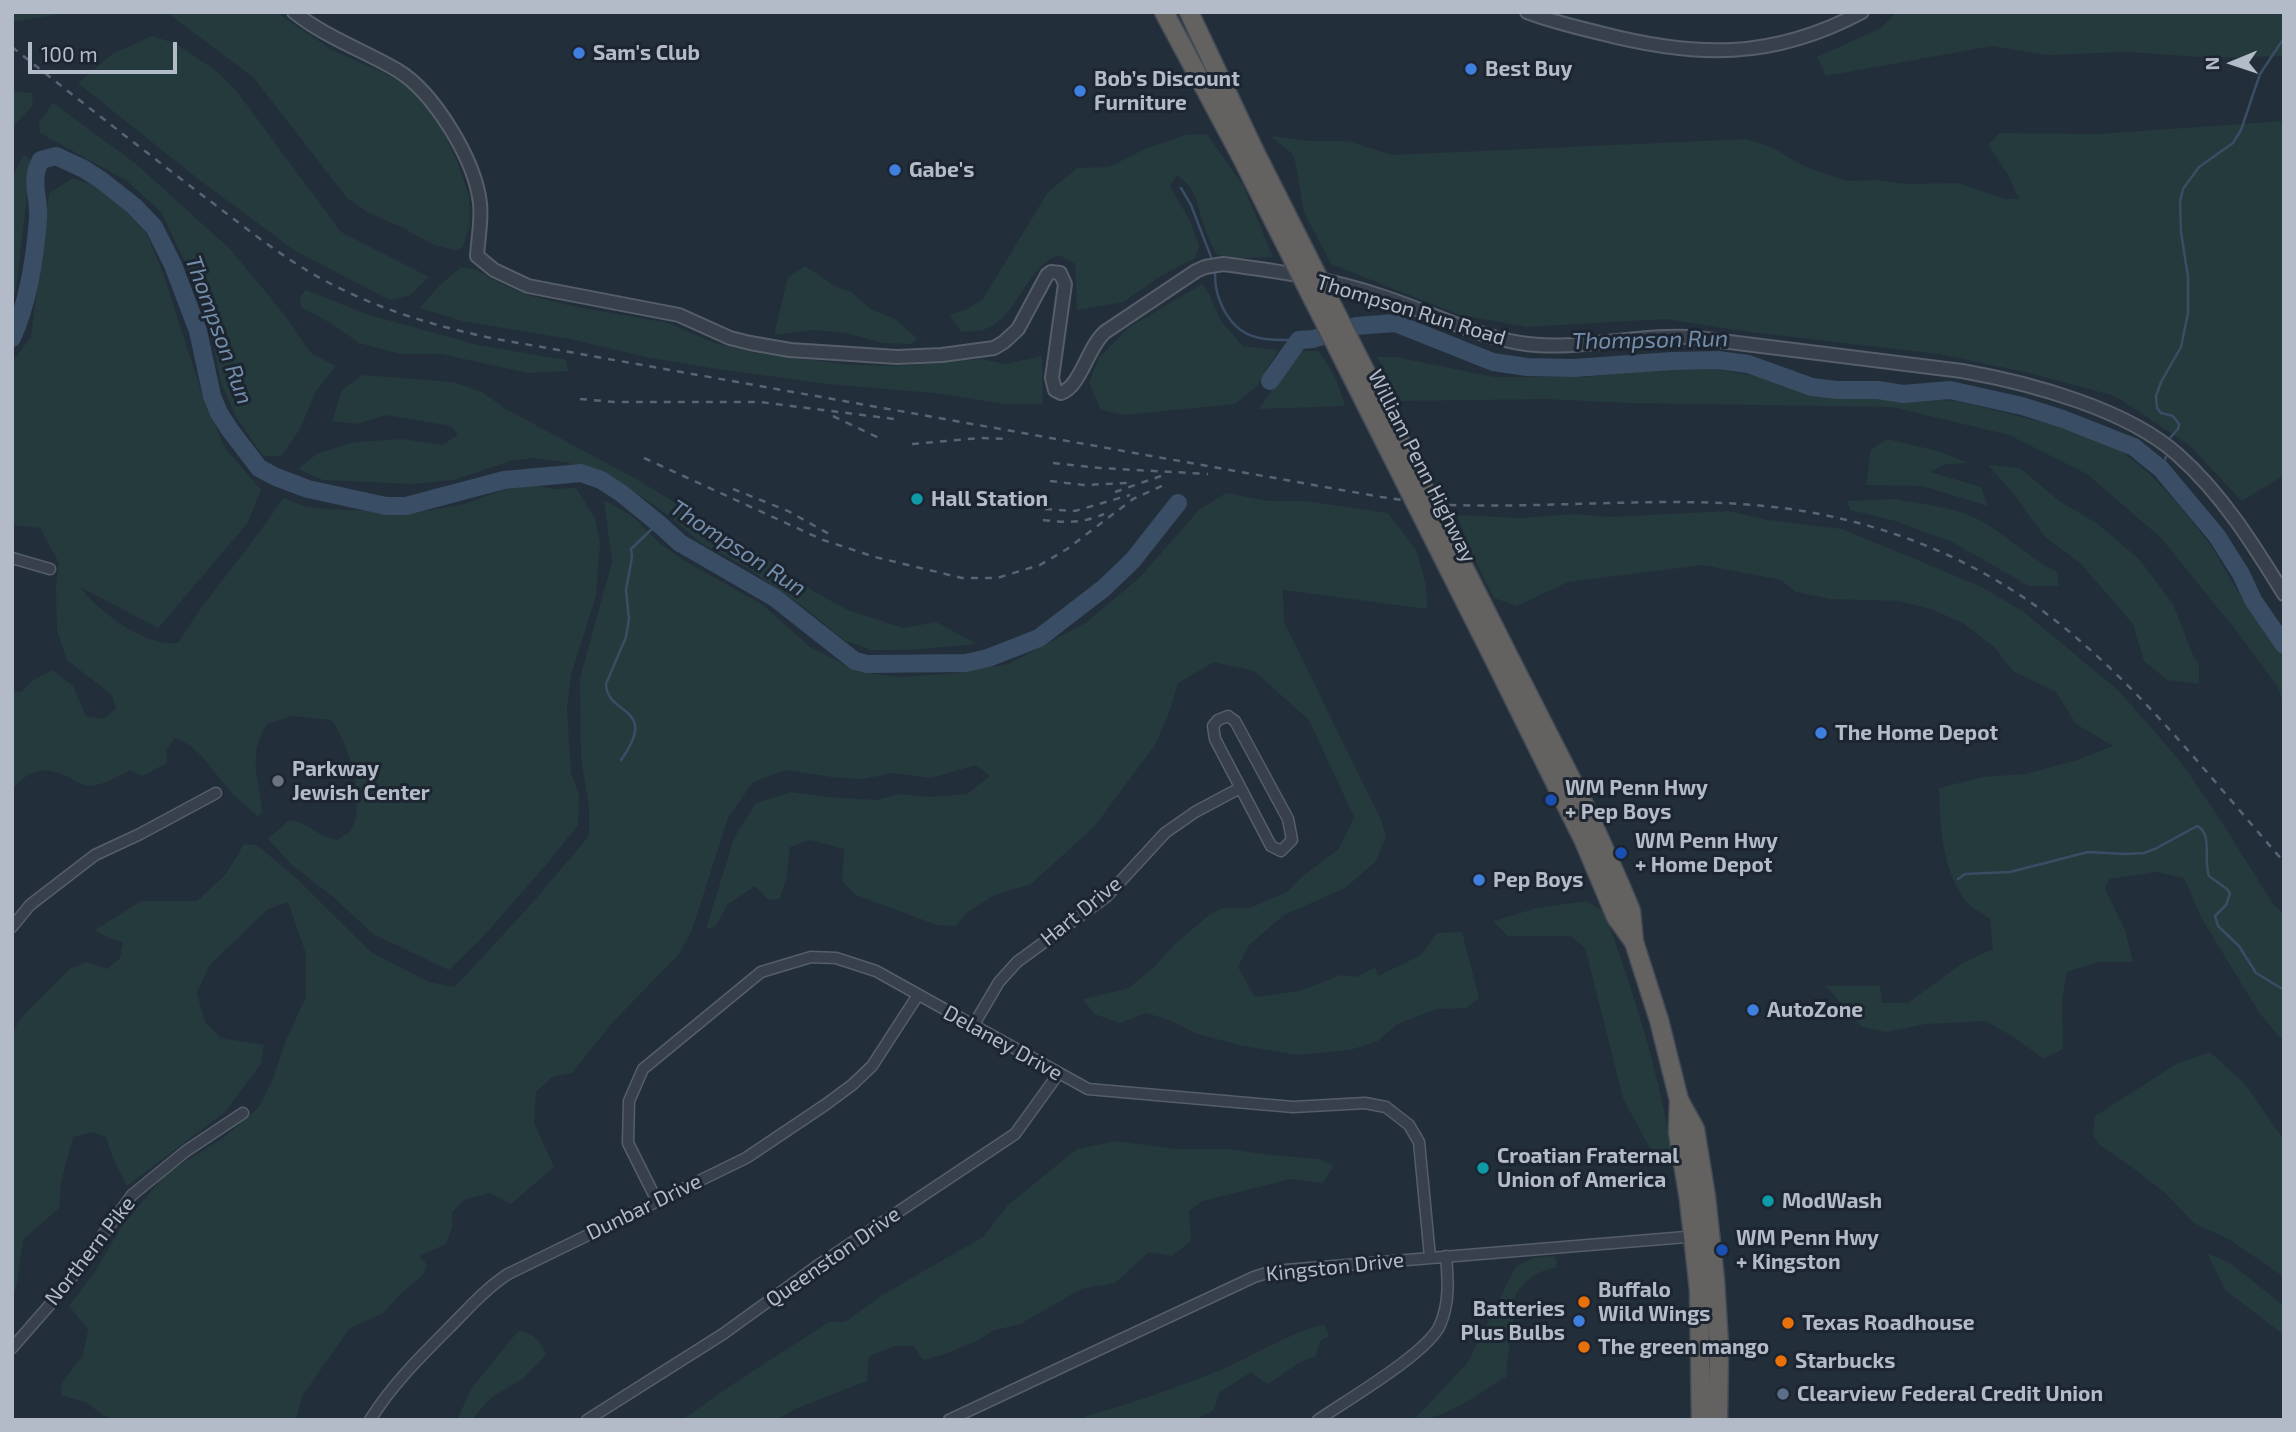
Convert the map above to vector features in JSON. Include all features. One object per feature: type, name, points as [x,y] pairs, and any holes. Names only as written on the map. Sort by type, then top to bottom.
[{"type":"highway","name":"William Penn Highway","points":[[1164,12],[1247,153],[1500,656],[1616,917],[1634,942],[1659,1020],[1679,1100],[1678,1132],[1702,1236],[1718,1334],[1718,1420]]},
{"type":"highway","name":"William Penn Highway","points":[[1189,12],[1247,153]]},
{"type":"highway","name":"William Penn Highway","points":[[1701,1420],[1702,1236]]},
{"type":"street","name":"Thompson Run Road","points":[[294,12],[325,33],[407,76],[417,84],[456,139],[474,181],[480,203],[477,256],[501,274],[528,286],[679,315],[740,340],[790,350],[897,356],[942,355],[994,348],[1004,342],[1018,329],[1046,275],[1056,272],[1060,273],[1065,284],[1052,378],[1055,390],[1061,393],[1073,384],[1093,345],[1105,332],[1196,271],[1223,264],[1341,283],[1478,333],[1520,343],[1551,345],[1689,337],[1982,374],[2083,403],[2130,423],[2160,441],[2212,489],[2250,540],[2284,594]]},
{"type":"street","points":[[1527,12],[1625,39],[1671,48],[1709,51],[1749,49],[1787,42],[1829,28],[1862,12]]},
{"type":"street","points":[[12,558],[50,569]]},
{"type":"street","points":[[1228,716],[1235,721],[1287,819],[1292,841],[1281,850],[1272,846],[1240,788],[1215,739],[1213,726],[1218,720],[1228,716]]},
{"type":"street","name":"Hart Drive","points":[[973,1026],[999,982],[1017,962],[1106,897],[1165,833],[1195,812],[1240,788]]},
{"type":"street","points":[[12,927],[30,905],[95,855],[216,793]]},
{"type":"street","name":"Delaney Drive","points":[[657,1201],[628,1143],[629,1101],[643,1069],[761,972],[811,957],[836,958],[876,971],[1087,1089],[1293,1107],[1365,1103],[1386,1107],[1402,1117],[1419,1142],[1430,1257]]},
{"type":"street","name":"Dunbar Drive","points":[[370,1420],[414,1363],[492,1284],[746,1158],[852,1085],[872,1066],[918,995]]},
{"type":"street","name":"Queenston Drive","points":[[587,1420],[723,1334],[817,1266],[1015,1134],[1059,1073]]},
{"type":"street","name":"Northern Pike","points":[[12,1348],[61,1292],[132,1195],[186,1151],[243,1113]]},
{"type":"street","name":"Kingston Drive","points":[[948,1420],[1263,1273],[1294,1268],[1702,1236]]},
{"type":"street","points":[[1318,1420],[1419,1351],[1435,1335],[1447,1301],[1446,1256]]},
{"type":"green space","points":[[12,12],[71,12],[14,22]]},
{"type":"green space","points":[[166,12],[276,12],[332,50],[411,88],[439,123],[458,163],[469,196],[470,225],[463,247],[456,250],[434,245],[367,212],[347,198],[253,77]]},
{"type":"green space","points":[[1897,12],[2284,12],[2284,56],[2212,58],[2128,52],[2047,55],[1992,46],[1826,76],[1817,57],[1881,28]]},
{"type":"green space","points":[[152,36],[174,43],[218,72],[238,93],[341,232],[429,277],[409,296],[390,300],[295,251],[197,178],[78,83],[112,54]]},
{"type":"green space","points":[[12,91],[32,93],[33,105],[12,128]]},
{"type":"green space","points":[[53,103],[135,163],[231,250],[283,313],[311,353],[336,366],[316,391],[300,429],[281,456],[263,456],[236,417],[221,382],[212,338],[189,270],[161,212],[127,181],[40,133],[39,122]]},
{"type":"green space","points":[[2284,121],[2284,475],[2242,501],[2189,445],[2115,396],[2029,373],[1939,354],[1749,332],[1666,319],[1527,327],[1460,315],[1331,264],[1304,212],[1294,155],[1270,136],[1308,141],[1348,141],[1392,155],[1747,139],[1771,147],[1804,166],[1846,181],[1958,183],[2005,199],[2019,199],[2008,175],[1988,145],[1999,133],[2097,134]]},
{"type":"green space","points":[[1207,134],[1243,185],[1273,257],[1238,258],[1217,255],[1195,196],[1177,175],[1170,186],[1190,221],[1199,246],[1195,258],[1161,276],[1123,302],[1077,310],[1075,264],[1059,255],[1038,270],[1014,304],[995,324],[983,330],[961,332],[950,315],[983,299],[1048,192],[1077,168],[1109,167],[1147,148],[1185,135]]},
{"type":"green space","points":[[24,154],[31,160],[12,307],[12,178]]},
{"type":"green space","points":[[73,178],[105,189],[143,225],[163,273],[204,400],[225,448],[261,490],[247,524],[158,628],[80,587],[99,607],[124,626],[151,639],[178,643],[283,498],[307,507],[426,511],[464,504],[503,490],[533,485],[554,489],[576,488],[595,518],[600,542],[596,596],[571,675],[567,709],[571,773],[579,794],[578,825],[482,938],[449,970],[373,934],[333,897],[292,865],[268,839],[289,820],[337,840],[351,830],[357,805],[354,774],[344,743],[331,720],[292,716],[267,724],[257,748],[256,768],[262,813],[257,816],[232,793],[200,754],[175,738],[166,750],[167,763],[142,776],[130,770],[105,783],[89,786],[60,773],[45,770],[31,773],[12,790],[12,691],[21,692],[35,679],[52,670],[73,686],[86,716],[103,719],[116,709],[112,695],[67,660],[57,630],[56,586],[59,563],[40,528],[12,525],[12,362],[31,337],[49,193]]},
{"type":"green space","points":[[805,266],[836,287],[851,292],[872,310],[895,319],[917,338],[911,344],[883,343],[845,333],[815,330],[774,335],[788,277]]},
{"type":"green space","points":[[461,267],[477,270],[527,295],[668,323],[717,344],[756,353],[852,365],[900,366],[982,359],[1005,364],[1042,356],[1043,404],[1004,404],[934,393],[827,384],[718,369],[650,358],[570,339],[462,321],[420,308],[440,285]]},
{"type":"green space","points":[[1202,284],[1221,321],[1243,346],[1278,350],[1257,386],[1235,404],[1124,415],[1101,410],[1089,383],[1099,358],[1128,328]]},
{"type":"green space","points":[[306,290],[366,314],[478,345],[566,360],[568,371],[528,373],[441,354],[400,354],[359,343],[301,307],[300,296]]},
{"type":"green space","points":[[1303,351],[1319,351],[1336,379],[1345,406],[1259,409],[1278,381]]},
{"type":"green space","points":[[1377,357],[1396,357],[1494,377],[1588,377],[1649,370],[1716,369],[1764,378],[1807,394],[1958,401],[2054,425],[2117,447],[2151,475],[2178,504],[2212,547],[2241,597],[2284,657],[2284,704],[2277,686],[2239,634],[2161,538],[2087,474],[2009,435],[1892,407],[1625,403],[1547,399],[1400,401]]},
{"type":"green space","points":[[363,375],[453,382],[482,392],[506,409],[636,479],[744,544],[818,594],[848,610],[903,628],[936,622],[977,644],[871,650],[844,640],[806,609],[746,567],[701,543],[668,515],[630,489],[594,470],[565,462],[533,458],[511,461],[454,480],[412,484],[323,480],[298,469],[318,453],[356,442],[403,439],[442,445],[458,435],[451,426],[386,415],[357,424],[332,421],[342,390]]},
{"type":"green space","points":[[1887,439],[1938,451],[1968,463],[1945,464],[1930,472],[1981,487],[1988,506],[1922,486],[1866,485],[1871,450]]},
{"type":"green space","points":[[1988,465],[2020,468],[2059,501],[2098,524],[2139,559],[2173,604],[2199,664],[2199,684],[2167,680],[2144,661],[2133,624],[2081,564],[2044,536],[2016,497]]},
{"type":"green space","points":[[1226,493],[1268,501],[1306,501],[1388,513],[1417,551],[1426,586],[1427,609],[1283,590],[1284,622],[1382,822],[1386,838],[1375,862],[1345,888],[1284,915],[1249,945],[1238,967],[1255,997],[1300,991],[1341,975],[1356,977],[1375,967],[1378,976],[1421,955],[1437,933],[1462,932],[1479,998],[1467,1008],[1437,1009],[1397,1024],[1378,1041],[1350,1050],[1297,1055],[1238,1045],[1198,1034],[1169,1020],[1146,1013],[1120,1023],[1094,1014],[1083,999],[1129,988],[1209,915],[1223,908],[1250,908],[1287,892],[1303,876],[1339,849],[1354,817],[1309,720],[1254,671],[1214,662],[1178,683],[1168,716],[1155,745],[1094,827],[1031,884],[995,895],[966,913],[956,926],[937,925],[856,895],[842,881],[844,849],[810,840],[790,847],[786,880],[779,899],[768,900],[755,886],[728,904],[715,927],[706,929],[734,838],[756,803],[791,792],[876,800],[900,794],[930,797],[967,794],[990,776],[976,765],[931,778],[893,773],[863,779],[838,778],[786,770],[753,782],[728,818],[692,930],[679,954],[612,1023],[572,1073],[552,1077],[536,1092],[534,1123],[554,1167],[511,1204],[490,1193],[464,1200],[452,1212],[452,1228],[446,1244],[420,1256],[427,1265],[423,1275],[382,1314],[350,1328],[302,1396],[296,1420],[122,1420],[104,1416],[87,1403],[61,1395],[62,1383],[83,1355],[88,1329],[69,1306],[96,1270],[123,1224],[167,1173],[223,1138],[258,1108],[272,1081],[286,1040],[306,997],[306,954],[288,902],[268,909],[209,966],[197,993],[205,1022],[221,1038],[264,1045],[261,1064],[225,1112],[127,1186],[114,1161],[106,1137],[92,1132],[73,1137],[61,1182],[59,1208],[23,1240],[17,1285],[12,1299],[12,1035],[20,1019],[71,968],[87,962],[107,969],[120,958],[123,942],[108,938],[95,930],[141,901],[197,901],[226,874],[244,844],[257,845],[296,878],[371,952],[429,982],[455,987],[589,836],[589,807],[581,759],[580,678],[612,562],[604,500],[631,515],[659,543],[685,561],[763,605],[810,647],[859,672],[897,677],[947,674],[1009,664],[1087,622],[1140,577],[1199,510]]},
{"type":"green space","points":[[1896,499],[1949,509],[1978,520],[2057,572],[2059,586],[2029,586],[1952,542],[1892,520],[1850,510],[1847,501]]},
{"type":"green space","points":[[1728,511],[1768,520],[1842,529],[1980,586],[2024,612],[2119,691],[2180,761],[2273,904],[2284,914],[2284,1042],[2260,1014],[2202,919],[2184,878],[2156,872],[2109,879],[2105,889],[2125,930],[2133,962],[2097,962],[2067,972],[2062,1001],[2063,1049],[2044,1059],[1986,1021],[1926,1024],[1887,1032],[1862,1027],[1826,986],[1880,986],[1882,1003],[1908,1003],[1961,964],[1993,949],[1990,919],[1966,902],[1951,874],[1942,831],[1939,788],[1983,777],[2025,774],[2074,761],[2113,746],[2076,724],[2056,692],[2013,671],[1994,647],[1963,623],[1931,609],[1899,601],[1831,599],[1796,592],[1781,580],[1703,565],[1568,582],[1517,606],[1494,598],[1472,554],[1457,515],[1521,518],[1573,514],[1611,517]]},
{"type":"green space","points":[[1586,901],[1604,911],[1626,973],[1661,1097],[1672,1166],[1659,1161],[1623,1098],[1585,948],[1571,936],[1508,936],[1493,921],[1537,908]]},
{"type":"green space","points":[[2210,1052],[2245,1084],[2284,1140],[2284,1277],[2230,1240],[2194,1223],[2165,1193],[2101,1146],[2093,1136],[2095,1116],[2178,1063]]},
{"type":"green space","points":[[1117,1141],[1175,1149],[1229,1149],[1319,1159],[1334,1166],[1323,1183],[1291,1179],[1203,1201],[1189,1211],[1191,1241],[1172,1256],[1149,1252],[1115,1283],[1081,1289],[1020,1324],[992,1331],[979,1340],[942,1355],[923,1360],[914,1346],[895,1346],[869,1356],[867,1381],[795,1409],[777,1420],[682,1420],[829,1322],[845,1322],[882,1295],[983,1237],[1008,1205],[1077,1149]]},
{"type":"green space","points":[[2207,1253],[2230,1263],[2284,1306],[2284,1335],[2225,1290]]},
{"type":"green space","points":[[1553,1256],[1557,1261],[1556,1268],[1530,1278],[1520,1288],[1514,1300],[1506,1377],[1450,1411],[1414,1420],[1468,1362],[1516,1266],[1533,1258]]},
{"type":"green space","points":[[1324,1324],[1329,1336],[1321,1340],[1315,1357],[1302,1361],[1267,1384],[1251,1372],[1219,1393],[1214,1410],[1195,1420],[1082,1420],[1087,1416],[1204,1377],[1297,1333]]},
{"type":"green space","points":[[518,1331],[536,1338],[546,1355],[522,1379],[491,1398],[471,1420],[457,1420],[471,1389]]},
{"type":"waterway","points":[[2170,438],[2179,424],[2173,416],[2161,413],[2157,408],[2156,396],[2181,347],[2188,313],[2188,277],[2181,232],[2180,201],[2183,189],[2199,167],[2233,143],[2241,130],[2260,74],[2284,38]]},
{"type":"waterway","name":"Thompson Run","points":[[12,338],[33,265],[38,219],[36,175],[41,160],[56,156],[101,180],[134,206],[154,227],[173,265],[198,331],[212,396],[219,413],[259,468],[308,489],[386,506],[406,506],[504,480],[581,473],[601,480],[621,493],[680,543],[775,598],[855,661],[867,664],[966,663],[988,658],[1039,638],[1104,588],[1133,560],[1178,503]]},
{"type":"waterway","points":[[1181,188],[1191,205],[1211,257]]},
{"type":"waterway","points":[[1215,274],[1220,302],[1236,326],[1245,333],[1264,339],[1299,340]]},
{"type":"waterway","name":"Thompson Run","points":[[1270,381],[1299,340],[1313,339],[1356,326],[1395,323],[1493,362],[1527,367],[1574,368],[1718,360],[1748,364],[1812,387],[1903,394],[1950,390],[2022,406],[2134,447],[2161,469],[2217,536],[2241,574],[2253,600],[2284,645]]},
{"type":"waterway","points":[[2161,469],[2166,457]]},
{"type":"waterway","points":[[621,760],[632,742],[634,720],[614,702],[606,684],[626,637],[629,619],[626,590],[631,549],[658,523]]},
{"type":"waterway","points":[[1958,879],[1965,874],[2010,872],[2088,852],[2144,853],[2197,826],[2205,835],[2209,876],[2230,894],[2226,905],[2215,916],[2218,926],[2239,946],[2256,973],[2284,990]]},
{"type":"railway","points":[[12,47],[289,259],[340,289],[403,314],[447,327],[491,338],[1381,497],[1450,505],[1668,502],[1741,504],[1834,517],[1922,544],[2004,585],[2079,640],[2160,719],[2284,862]]},
{"type":"railway","points":[[580,399],[614,402],[760,402],[894,419]]},
{"type":"railway","points":[[833,416],[881,439]]},
{"type":"railway","points":[[912,444],[980,438],[1010,439]]},
{"type":"railway","points":[[644,458],[823,540],[875,557],[962,578],[997,578],[1040,565],[1067,549],[1133,499],[1166,484]]},
{"type":"railway","points":[[1053,463],[1208,474]]},
{"type":"railway","points":[[1115,492],[1161,476]]},
{"type":"railway","points":[[1050,481],[1084,485],[1127,483]]},
{"type":"railway","points":[[733,489],[788,511],[831,535]]},
{"type":"railway","points":[[1045,509],[1075,511],[1130,495]]},
{"type":"railway","points":[[1043,520],[1074,521],[1104,514]]},
{"type":"place","name":"Sam's Club","points":[[579,53]]},
{"type":"place","name":"Best Buy","points":[[1471,69]]},
{"type":"place","name":"Bob’s Discount Furniture","points":[[1080,91]]},
{"type":"place","name":"Gabe's","points":[[895,170]]},
{"type":"place","name":"Hall Station","points":[[917,499]]},
{"type":"place","name":"The Home Depot","points":[[1821,733]]},
{"type":"place","name":"Parkway Jewish Center","points":[[278,781]]},
{"type":"place","name":"WM Penn Hwy + Pep Boys","points":[[1551,800]]},
{"type":"place","name":"WM Penn Hwy + Home Depot","points":[[1621,853]]},
{"type":"place","name":"Pep Boys","points":[[1479,880]]},
{"type":"place","name":"AutoZone","points":[[1753,1010]]},
{"type":"place","name":"Croatian Fraternal Union of America","points":[[1483,1168]]},
{"type":"place","name":"ModWash","points":[[1768,1201]]},
{"type":"place","name":"WM Penn Hwy + Kingston","points":[[1722,1250]]},
{"type":"place","name":"Buffalo Wild Wings","points":[[1584,1302]]},
{"type":"place","name":"Batteries Plus Bulbs","points":[[1579,1321]]},
{"type":"place","name":"Texas Roadhouse","points":[[1788,1323]]},
{"type":"place","name":"The green mango","points":[[1584,1347]]},
{"type":"place","name":"Starbucks","points":[[1781,1361]]},
{"type":"place","name":"Clearview Federal Credit Union","points":[[1783,1394]]}]
